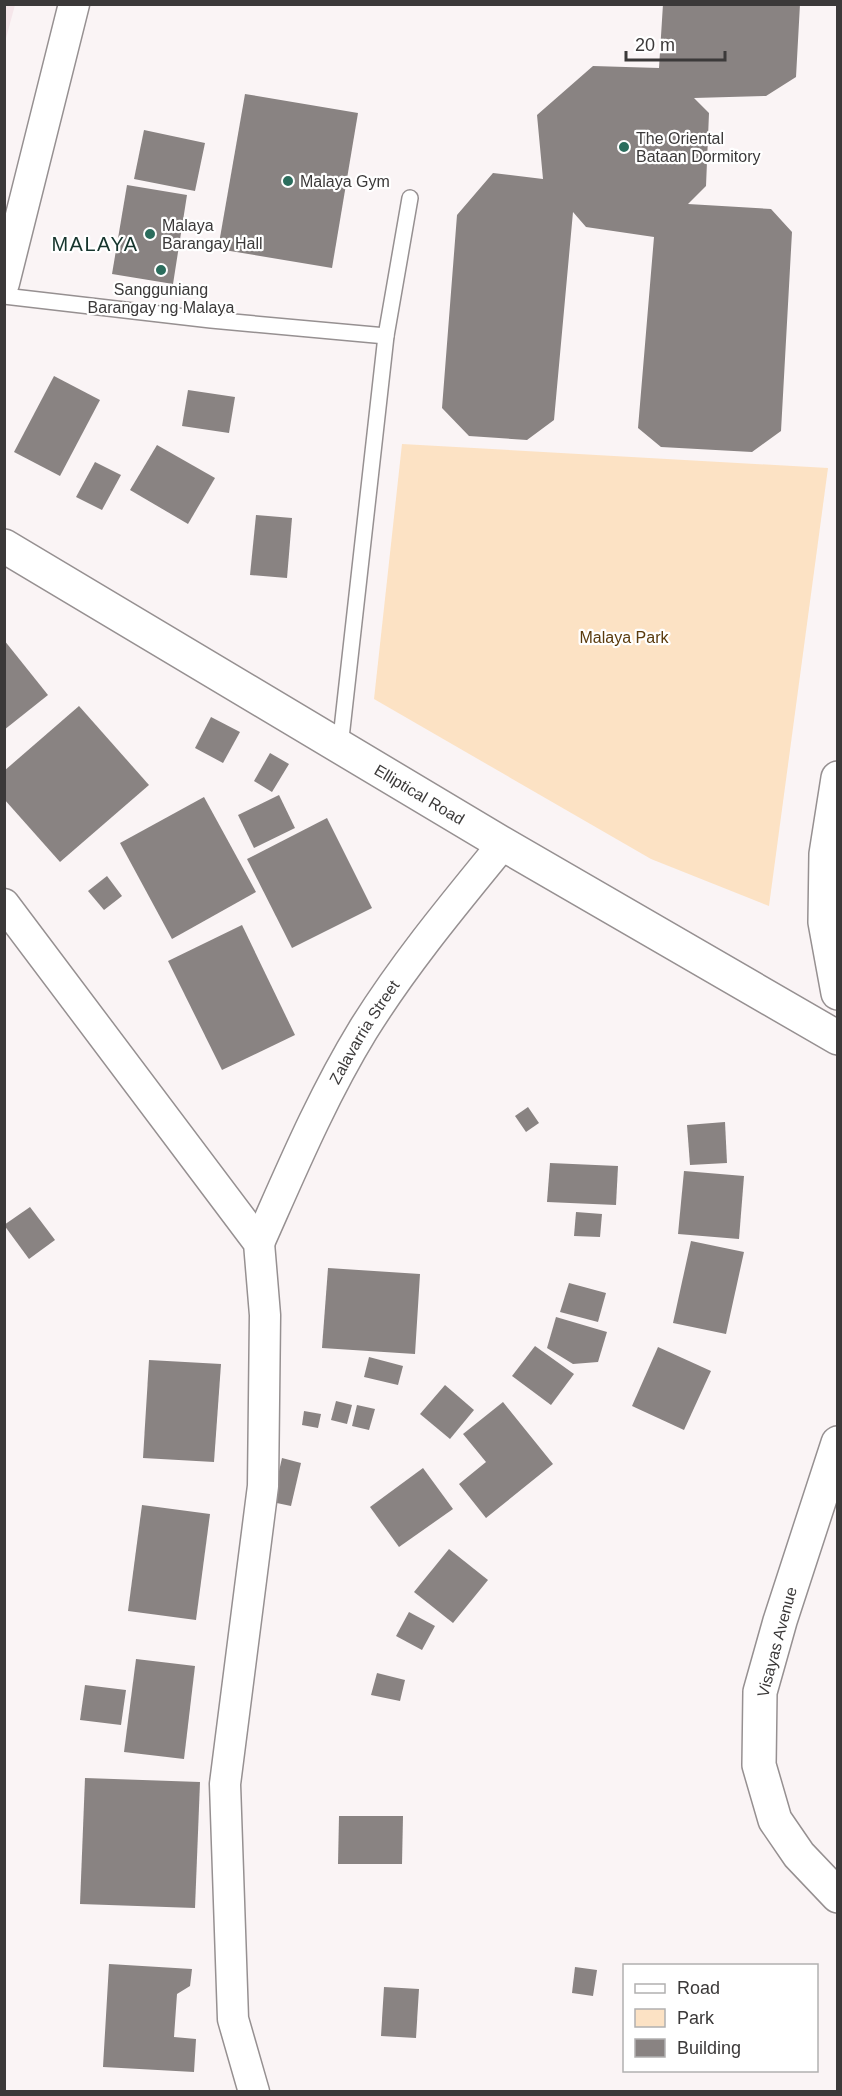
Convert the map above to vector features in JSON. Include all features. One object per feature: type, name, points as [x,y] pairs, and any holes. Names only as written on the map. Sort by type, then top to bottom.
[{"type":"street","points":[[4,283],[74,4]]},
{"type":"street","name":"Elliptical Road","points":[[4,546],[503,844],[837,1038]]},
{"type":"street","points":[[837,778],[826,854],[825,922],[837,993]]},
{"type":"street","name":"Zalavarria Street","points":[[259,1243],[315,1120],[363,1030],[440,921],[503,844]]},
{"type":"street","points":[[4,904],[259,1243],[265,1316],[263,1486],[225,1784],[233,2019],[254,2091]]},
{"type":"street","name":"Visayas Avenue","points":[[837,1443],[783,1610],[760,1692],[759,1765],[775,1820],[799,1856],[837,1896]]},
{"type":"lane","points":[[340,747],[386,336],[410,198]]},
{"type":"lane","points":[[4,296],[200,319],[386,336]]},
{"type":"shaded area","points":[[4,5],[15,5],[5,42]]},
{"type":"green space","name":"Malaya Park","points":[[402,444],[828,468],[769,906],[651,859],[374,699]]},
{"type":"building","points":[[663,4],[800,4],[796,77],[766,96],[694,98],[709,113],[706,186],[688,204],[771,209],[792,232],[781,431],[752,452],[661,447],[638,428],[654,237],[586,227],[573,212],[554,420],[527,440],[469,436],[442,408],[457,215],[493,173],[543,179],[537,115],[593,66],[659,68]]},
{"type":"building","name":"Malaya Gym","points":[[245,94],[358,113],[332,268],[218,249]]},
{"type":"building","points":[[144,130],[205,143],[195,191],[134,179]]},
{"type":"building","name":"Malaya Barangay Hall","points":[[127,185],[187,195],[173,284],[112,274]]},
{"type":"building","points":[[54,376],[100,400],[60,476],[14,452]]},
{"type":"building","points":[[188,390],[235,397],[229,433],[182,426]]},
{"type":"building","points":[[157,445],[215,478],[188,524],[130,490]]},
{"type":"building","points":[[95,462],[121,475],[102,510],[76,497]]},
{"type":"building","points":[[256,515],[292,518],[287,578],[250,575]]},
{"type":"building","points":[[4,640],[48,695],[4,730]]},
{"type":"building","points":[[79,706],[149,785],[60,862],[4,799],[4,771]]},
{"type":"building","points":[[211,717],[240,732],[223,763],[195,748]]},
{"type":"building","points":[[270,753],[289,764],[272,792],[254,781]]},
{"type":"building","points":[[279,795],[295,828],[254,848],[238,815]]},
{"type":"building","points":[[204,797],[256,892],[172,939],[120,843]]},
{"type":"building","points":[[327,818],[372,908],[292,948],[247,859]]},
{"type":"building","points":[[107,876],[122,896],[104,910],[88,891]]},
{"type":"building","points":[[242,925],[295,1035],[222,1070],[168,961]]},
{"type":"building","points":[[528,1107],[539,1123],[526,1132],[515,1116]]},
{"type":"building","points":[[725,1122],[727,1163],[690,1165],[687,1125]]},
{"type":"building","points":[[550,1163],[618,1166],[616,1205],[547,1202]]},
{"type":"building","points":[[684,1171],[744,1176],[739,1239],[678,1234]]},
{"type":"building","points":[[30,1207],[55,1240],[29,1259],[4,1225]]},
{"type":"building","points":[[576,1212],[602,1214],[600,1237],[574,1236]]},
{"type":"building","points":[[691,1241],[744,1252],[726,1334],[673,1323]]},
{"type":"building","points":[[328,1268],[420,1274],[415,1354],[322,1348]]},
{"type":"building","points":[[569,1283],[606,1293],[598,1322],[560,1312]]},
{"type":"building","points":[[556,1317],[607,1332],[598,1362],[573,1364],[547,1348]]},
{"type":"building","points":[[535,1346],[574,1374],[551,1405],[512,1376]]},
{"type":"building","points":[[658,1347],[711,1371],[684,1430],[632,1406]]},
{"type":"building","points":[[369,1357],[403,1366],[398,1385],[364,1377]]},
{"type":"building","points":[[149,1360],[221,1364],[214,1462],[143,1458]]},
{"type":"building","points":[[445,1385],[474,1410],[450,1439],[420,1414]]},
{"type":"building","points":[[336,1401],[352,1405],[347,1424],[331,1420]]},
{"type":"building","points":[[503,1402],[553,1464],[486,1518],[459,1484],[486,1462],[463,1434]]},
{"type":"building","points":[[357,1405],[375,1409],[369,1430],[352,1426]]},
{"type":"building","points":[[304,1411],[321,1414],[318,1428],[302,1425]]},
{"type":"building","points":[[282,1458],[301,1463],[291,1506],[272,1502]]},
{"type":"building","points":[[423,1468],[453,1509],[399,1547],[370,1507]]},
{"type":"building","points":[[142,1505],[210,1514],[196,1620],[128,1611]]},
{"type":"building","points":[[449,1549],[488,1580],[453,1623],[414,1592]]},
{"type":"building","points":[[409,1612],[435,1626],[422,1650],[396,1636]]},
{"type":"building","points":[[136,1659],[195,1666],[184,1759],[124,1752]]},
{"type":"building","points":[[377,1673],[405,1680],[400,1701],[371,1695]]},
{"type":"building","points":[[85,1685],[126,1690],[121,1725],[80,1720]]},
{"type":"building","points":[[85,1778],[200,1782],[195,1908],[80,1904]]},
{"type":"building","points":[[339,1816],[403,1816],[402,1864],[338,1864]]},
{"type":"building","points":[[109,1964],[192,1969],[190,1986],[177,1994],[174,2037],[196,2039],[194,2072],[103,2067]]},
{"type":"building","points":[[575,1967],[597,1970],[593,1996],[572,1993]]},
{"type":"building","points":[[384,1987],[419,1989],[416,2038],[381,2036]]},
{"type":"place","name":"The Oriental Bataan Dormitory","points":[[624,147]]},
{"type":"place","name":"Malaya Gym","points":[[288,181]]},
{"type":"place","name":"Malaya Barangay Hall","points":[[150,234]]},
{"type":"place","name":"Sangguniang Barangay ng Malaya","points":[[161,270]]},
{"type":"district","name":"MALAYA","points":[[95,244]]}]
